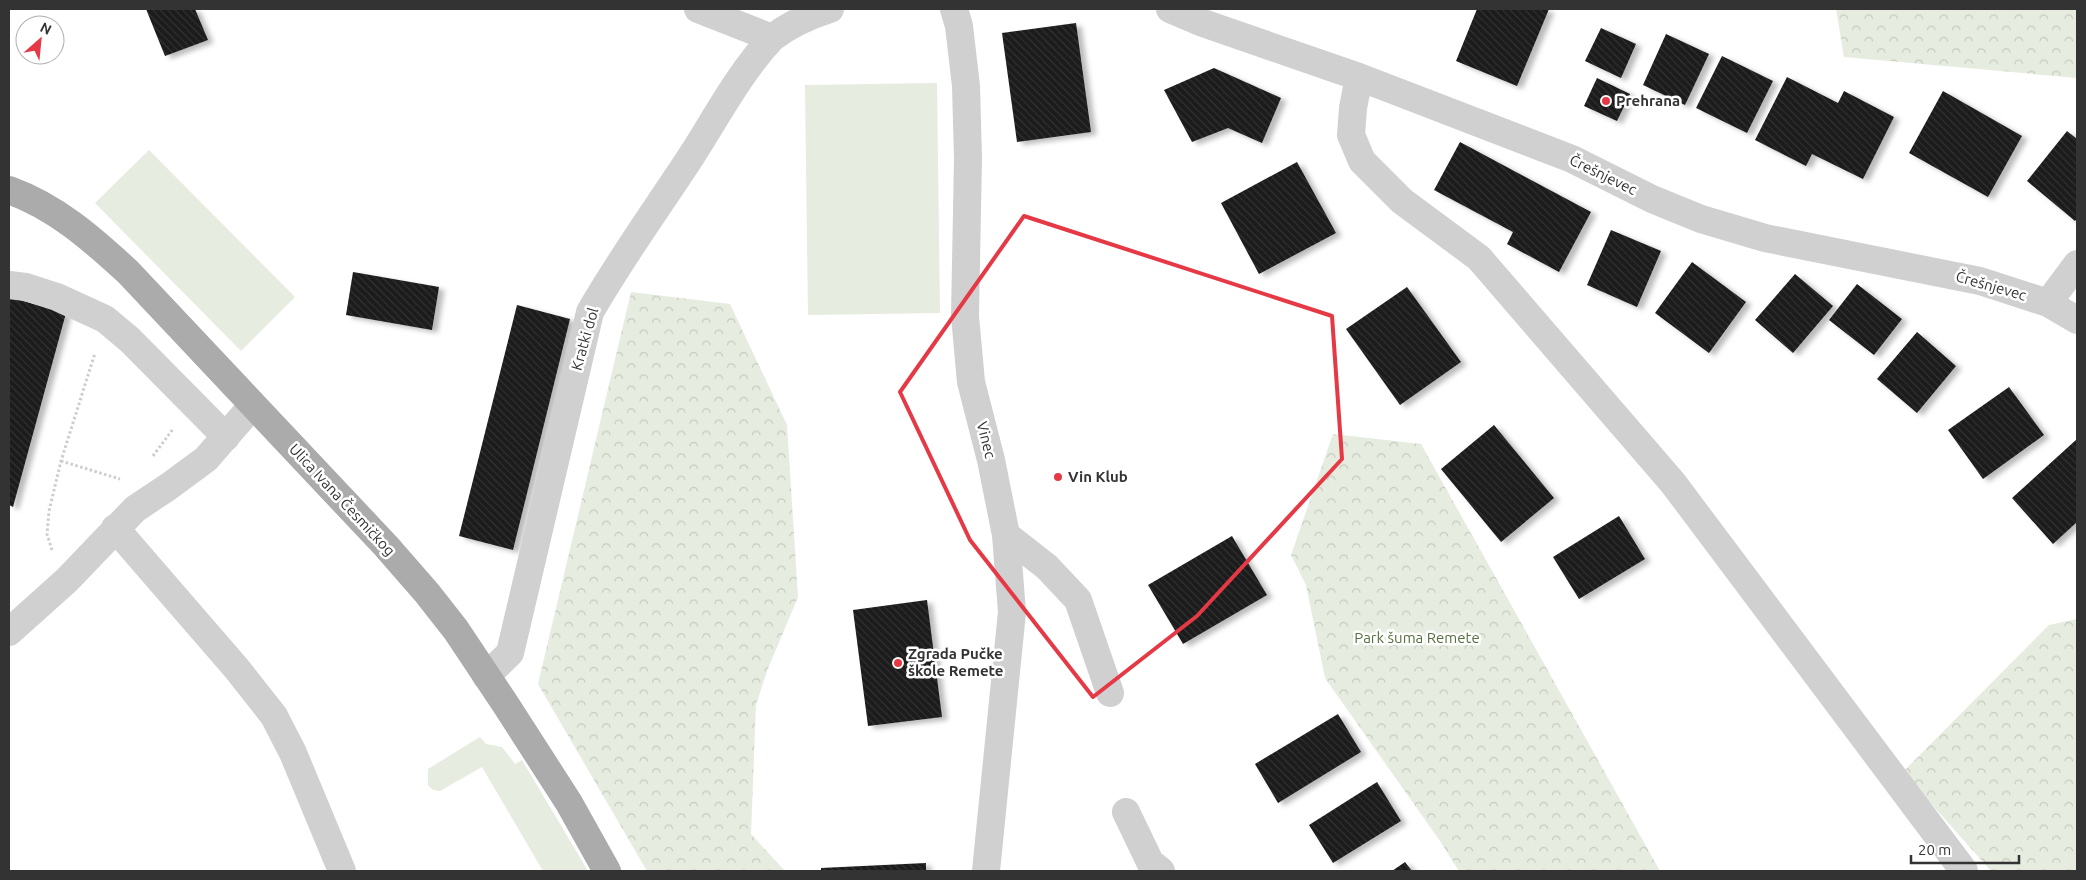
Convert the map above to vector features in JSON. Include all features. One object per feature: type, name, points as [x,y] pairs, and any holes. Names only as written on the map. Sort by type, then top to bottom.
[{"type":"main road","name":"Ulica Ivana Česmičkog","points":[[9,190],[32,199],[60,216],[91,238],[128,272],[386,546],[456,630],[569,803],[608,871]]},
{"type":"street","points":[[698,9],[772,38],[789,25],[809,15],[830,9]]},
{"type":"street","name":"Vinec","points":[[954,9],[959,26],[966,86],[968,158],[965,316],[971,382],[992,460],[1006,535],[1012,612],[986,871]]},
{"type":"street","name":"Črešnjevec","points":[[1170,9],[1203,23],[1359,77],[1572,159],[1652,199],[1701,219],[1765,238],[1980,281],[2048,303],[2077,320]]},
{"type":"street","name":"Kratki dol","points":[[486,676],[510,653],[590,312],[614,270],[750,66],[772,38]]},
{"type":"street","points":[[1359,77],[1353,108],[1351,135],[1362,161],[1402,201],[1479,258],[1673,483],[1964,871]]},
{"type":"street","points":[[2048,303],[2077,264]]},
{"type":"street","points":[[9,285],[26,287],[57,297],[105,319],[130,340],[226,437]]},
{"type":"street","points":[[9,632],[66,580],[135,509],[206,459],[253,405]]},
{"type":"street","points":[[115,528],[237,668],[274,716],[292,753],[342,871]]},
{"type":"street","points":[[1006,535],[1047,567],[1078,600],[1110,693]]},
{"type":"street","points":[[1126,812],[1150,862],[1161,871]]},
{"type":"path","points":[[66,580],[47,534],[49,511],[61,461],[105,319]]},
{"type":"path","points":[[150,459],[192,404]]},
{"type":"path","points":[[61,461],[124,480]]},
{"type":"highlighted area","points":[[1024,216],[1332,316],[1342,459],[1197,616],[1093,697],[970,540],[900,392]]},
{"type":"green space","points":[[1836,9],[2077,9],[2077,78],[1844,57]]},
{"type":"green space","points":[[937,83],[940,313],[808,315],[805,85]]},
{"type":"green space","points":[[149,150],[295,297],[241,351],[95,203]]},
{"type":"green space","points":[[631,292],[730,304],[787,425],[798,597],[767,671],[756,705],[751,834],[785,871],[647,871],[538,684]]},
{"type":"green space","name":"Park šuma Remete","points":[[1333,434],[1421,444],[1660,871],[1459,871],[1440,841],[1325,678],[1306,585],[1291,555]]},
{"type":"green space","points":[[2077,619],[2077,871],[1991,871],[1903,772],[2049,625]]},
{"type":"green space","points":[[480,737],[486,744],[502,747],[515,764],[522,760],[588,871],[543,871],[482,767],[440,791],[433,790],[428,785],[428,769]]},
{"type":"building","points":[[146,9],[195,9],[208,40],[165,56]]},
{"type":"building","points":[[1477,9],[1549,9],[1517,86],[1456,61]]},
{"type":"building","points":[[1076,23],[1091,132],[1017,142],[1002,33]]},
{"type":"building","points":[[1601,28],[1636,44],[1621,78],[1585,61]]},
{"type":"building","points":[[1666,34],[1709,54],[1685,105],[1643,85]]},
{"type":"building","points":[[1722,56],[1773,81],[1747,133],[1696,108]]},
{"type":"building","points":[[1214,68],[1281,98],[1262,143],[1228,128],[1192,142],[1164,90]]},
{"type":"building","points":[[1787,77],[1838,103],[1844,91],[1894,117],[1863,179],[1812,154],[1806,166],[1755,140]]},
{"type":"building","points":[[1597,78],[1630,94],[1617,121],[1584,106]]},
{"type":"building","points":[[1943,91],[2022,136],[1988,197],[1909,153]]},
{"type":"building","points":[[2067,131],[2077,139],[2077,218],[2075,221],[2027,181]]},
{"type":"building","points":[[1460,142],[1591,212],[1559,272],[1507,244],[1513,232],[1434,190]]},
{"type":"building","points":[[1297,162],[1336,233],[1259,274],[1221,203]]},
{"type":"building","points":[[1611,230],[1661,251],[1637,307],[1587,285]]},
{"type":"building","points":[[1692,262],[1746,302],[1709,353],[1655,313]]},
{"type":"building","points":[[353,272],[439,287],[432,330],[346,315]]},
{"type":"building","points":[[1795,274],[1833,306],[1793,353],[1755,320]]},
{"type":"building","points":[[1857,284],[1902,319],[1874,355],[1829,320]]},
{"type":"building","points":[[1407,287],[1461,362],[1400,405],[1346,329]]},
{"type":"building","points":[[9,297],[66,313],[13,507],[9,505]]},
{"type":"building","points":[[517,305],[570,319],[513,550],[459,536]]},
{"type":"building","points":[[1917,332],[1956,366],[1917,413],[1877,379]]},
{"type":"building","points":[[2009,387],[2044,435],[1983,479],[1948,430]]},
{"type":"building","points":[[1494,425],[1554,498],[1501,542],[1441,469]]},
{"type":"building","points":[[2077,439],[2077,522],[2053,544],[2012,498]]},
{"type":"building","points":[[1619,516],[1645,559],[1579,599],[1553,557]]},
{"type":"building","points":[[1232,536],[1267,595],[1183,644],[1148,585]]},
{"type":"building","name":"Zgrada Pučke škole Remete","points":[[927,600],[942,717],[868,726],[853,610]]},
{"type":"building","points":[[1338,714],[1361,752],[1278,803],[1255,764]]},
{"type":"building","points":[[1377,782],[1401,821],[1333,863],[1309,825]]},
{"type":"building","points":[[1405,862],[1412,871],[1392,871]]},
{"type":"building","points":[[926,863],[926,871],[821,871],[821,868]]},
{"type":"place","name":"Prehrana","points":[[1606,101]]},
{"type":"place","name":"Vin Klub","points":[[1058,477]]},
{"type":"place","name":"Zgrada Pučke škole Remete","points":[[898,663]]}]
